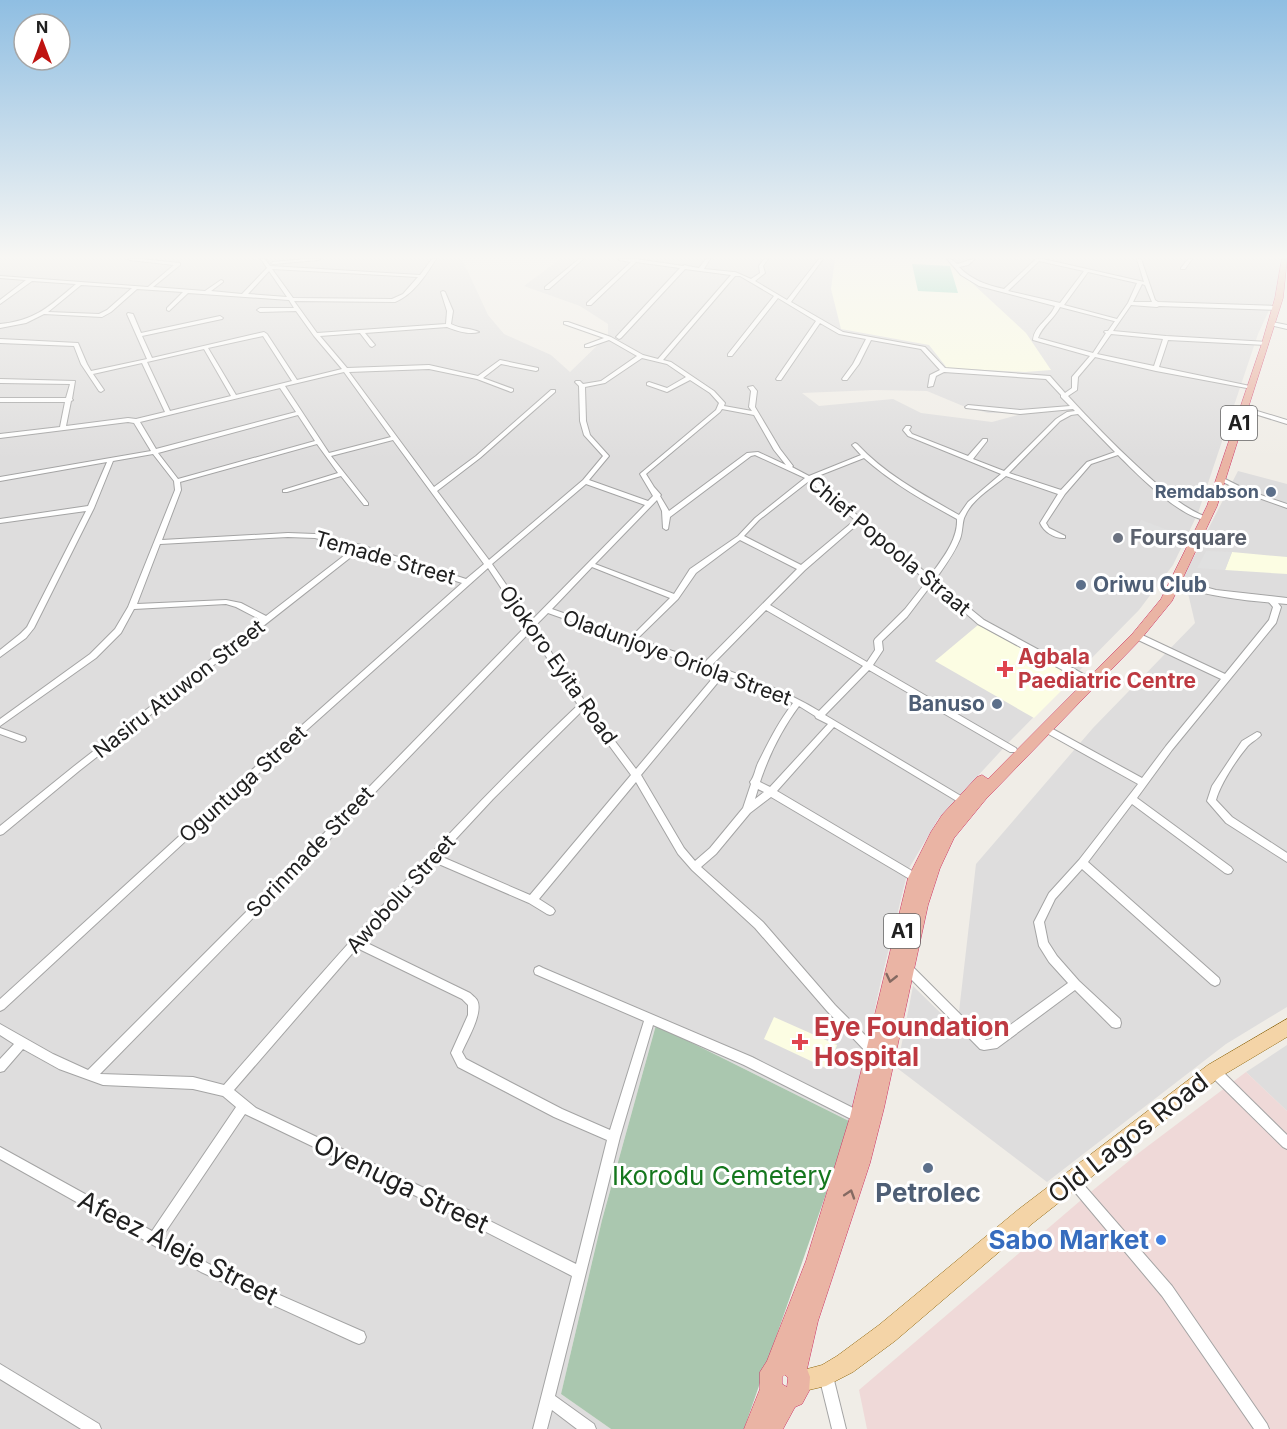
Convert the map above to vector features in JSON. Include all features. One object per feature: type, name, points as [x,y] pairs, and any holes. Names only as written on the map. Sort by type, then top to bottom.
[{"type":"highway","name":"A1","points":[[791,1372],[860,1163],[924,890],[949,834],[981,795],[1046,729],[1084,678],[1166,601],[1207,519],[1271,326]]},
{"type":"highway","name":"A1","points":[[779,1394],[798,1393],[791,1372],[816,1261],[860,1117],[916,878],[936,836],[963,801],[1013,750],[1137,636],[1148,616]]},
{"type":"highway","name":"A1","points":[[771,1429],[779,1394],[769,1377],[791,1372]]},
{"type":"highway","name":"A1","points":[[755,1429],[779,1394]]},
{"type":"main road","name":"Old Lagos Road","points":[[791,1372],[826,1376],[886,1333],[1026,1216],[1215,1071],[1287,1027]]},
{"type":"street","points":[[136,326],[169,414]]},
{"type":"street","points":[[140,335],[184,326]]},
{"type":"street","name":"Ojokoro Eyita Road","points":[[310,326],[489,565],[583,705],[637,776],[670,834],[695,867],[759,925],[831,1008],[874,1052]]},
{"type":"street","points":[[316,334],[438,326]]},
{"type":"street","points":[[450,326],[459,330],[476,332]]},
{"type":"street","points":[[574,326],[609,338],[641,356],[669,363],[720,399],[722,407]]},
{"type":"street","points":[[619,336],[629,326]]},
{"type":"street","points":[[659,361],[689,326]]},
{"type":"street","points":[[730,355],[753,326]]},
{"type":"street","points":[[779,379],[815,326]]},
{"type":"street","points":[[829,326],[841,333],[923,348],[943,370]]},
{"type":"street","points":[[1042,326],[1035,333],[1035,339],[1094,355],[1250,388]]},
{"type":"street","points":[[1063,396],[1075,388],[1075,377],[1094,355],[1112,326]]},
{"type":"street","points":[[361,331],[372,345]]},
{"type":"street","points":[[1107,332],[1166,338],[1266,343]]},
{"type":"street","points":[[90,373],[264,334],[295,382]]},
{"type":"street","points":[[587,346],[609,338]]},
{"type":"street","points":[[845,379],[856,364],[869,338]]},
{"type":"street","points":[[1156,369],[1166,338]]},
{"type":"street","points":[[0,341],[76,344],[101,390]]},
{"type":"street","points":[[205,347],[234,397]]},
{"type":"street","name":"Oguntuga Street","points":[[0,1006],[467,582],[585,481],[606,455],[593,444],[586,431],[580,384],[603,382],[641,356]]},
{"type":"street","points":[[479,378],[500,362],[536,369]]},
{"type":"street","points":[[0,436],[128,420],[136,422],[345,370],[429,367],[479,378],[511,390]]},
{"type":"street","points":[[930,386],[933,375],[943,370],[1048,377],[1063,396],[1118,453],[1189,513],[1199,519],[1207,519]]},
{"type":"street","points":[[649,384],[667,390],[689,378]]},
{"type":"street","points":[[0,381],[71,381],[73,384],[62,429]]},
{"type":"street","points":[[282,386],[327,455],[366,504]]},
{"type":"street","points":[[751,387],[754,391],[752,407],[777,450],[794,471]]},
{"type":"street","points":[[433,491],[478,457],[553,391]]},
{"type":"street","points":[[0,400],[70,400]]},
{"type":"street","points":[[722,407],[756,414]]},
{"type":"street","points":[[666,528],[668,516],[658,495],[643,474],[722,407]]},
{"type":"street","points":[[968,407],[1020,412],[1076,410]]},
{"type":"street","points":[[1244,409],[1287,422]]},
{"type":"street","points":[[960,518],[970,503],[1005,474],[1058,420],[1076,410]]},
{"type":"street","points":[[0,479],[154,452],[300,413]]},
{"type":"street","points":[[0,723],[17,713],[41,692],[106,646],[132,607],[176,500],[177,481],[154,452],[136,422]]},
{"type":"street","points":[[908,427],[906,430],[910,435],[1005,474],[1062,493]]},
{"type":"street","points":[[327,455],[394,438]]},
{"type":"street","points":[[969,459],[985,440]]},
{"type":"street","points":[[177,481],[319,442]]},
{"type":"street","points":[[819,716],[869,665],[879,650],[878,641],[908,611],[944,562],[962,524],[960,518],[912,491],[864,456],[855,445]]},
{"type":"street","name":"Chief Popoola Straat","points":[[668,516],[749,454],[756,453],[809,478],[981,622],[1084,678]]},
{"type":"street","points":[[1063,537],[1046,528],[1043,523],[1062,493],[1089,463],[1118,453]]},
{"type":"street","points":[[632,641],[675,597],[693,571],[740,537],[757,519],[809,478],[864,456]]},
{"type":"street","points":[[0,654],[30,628],[90,508],[111,459]]},
{"type":"street","points":[[285,491],[342,474]]},
{"type":"street","points":[[1221,479],[1247,492],[1287,506]]},
{"type":"street","points":[[585,481],[650,504]]},
{"type":"street","name":"Sorinmade Street","points":[[90,1076],[658,495]]},
{"type":"street","points":[[0,530],[3,520],[90,508]]},
{"type":"street","points":[[706,666],[802,568],[859,519]]},
{"type":"street","name":"Temade Street","points":[[159,542],[306,535],[359,547],[467,582]]},
{"type":"street","points":[[740,537],[802,568]]},
{"type":"street","name":"Nasiru Atuwon Street","points":[[0,831],[359,547]]},
{"type":"street","points":[[592,565],[675,597]]},
{"type":"street","points":[[1175,582],[1190,588],[1287,601]]},
{"type":"street","points":[[1116,1023],[1075,984],[1053,959],[1043,943],[1040,921],[1052,896],[1082,863],[1142,782],[1276,616],[1277,608],[1270,600]]},
{"type":"street","points":[[132,607],[226,602],[238,605],[267,620]]},
{"type":"street","points":[[765,606],[1013,750]]},
{"type":"street","name":"Oladunjoye Oriola Street","points":[[546,610],[764,686],[798,702],[963,801]]},
{"type":"street","points":[[1137,636],[1227,678]]},
{"type":"street","points":[[532,900],[722,672]]},
{"type":"street","points":[[747,810],[754,782],[775,736],[798,702]]},
{"type":"street","name":"Awobolu Street","points":[[226,1091],[519,765],[583,705]]},
{"type":"street","points":[[695,867],[713,851],[747,810],[771,792],[832,723]]},
{"type":"street","points":[[1046,729],[1142,782]]},
{"type":"street","points":[[0,731],[22,739]]},
{"type":"street","points":[[1257,735],[1245,743],[1240,750],[1215,788],[1211,801],[1228,820],[1287,858]]},
{"type":"street","points":[[754,782],[916,878]]},
{"type":"street","points":[[1131,799],[1228,870]]},
{"type":"street","points":[[434,857],[532,900],[550,911]]},
{"type":"street","points":[[1082,863],[1215,981]]},
{"type":"street","points":[[357,943],[466,996],[473,1003],[473,1015],[456,1053],[462,1063],[558,1113],[614,1137]]},
{"type":"street","points":[[907,968],[984,1045],[993,1044],[1075,984]]},
{"type":"street","points":[[539,971],[748,1061],[860,1117]]},
{"type":"street","points":[[540,1429],[614,1137],[650,1019]]},
{"type":"street","points":[[0,1029],[22,1043],[103,1080],[193,1083],[226,1091]]},
{"type":"street","points":[[0,1067],[22,1043]]},
{"type":"street","points":[[1215,1071],[1287,1143]]},
{"type":"street","name":"Oyenuga Street","points":[[226,1091],[269,1121],[420,1192],[578,1272]]},
{"type":"street","points":[[154,1239],[244,1105]]},
{"type":"street","name":"Afeez Aleje Street","points":[[0,1154],[215,1272],[359,1337]]},
{"type":"street","points":[[1073,1181],[1167,1291],[1262,1429]]},
{"type":"street","points":[[0,1371],[94,1429]]},
{"type":"street","points":[[826,1376],[839,1429]]},
{"type":"street","points":[[547,1398],[589,1429]]},
{"type":"shaded area","points":[[0,326],[497,326],[504,334],[551,355],[570,372],[608,335],[608,326],[1262,326],[1198,513],[1173,565],[1139,610],[1010,741],[938,819],[908,870],[880,985],[851,1122],[656,1025],[602,1220],[561,1394],[611,1429],[0,1429]],"holes":[[[875,390],[927,391],[963,406],[988,413],[1025,413],[992,422],[921,413],[893,399],[819,406],[802,393]]]},
{"type":"shaded area","points":[[840,326],[1018,326],[1026,333],[1051,370],[1025,372],[947,368],[929,345],[841,329]]},
{"type":"shaded area","points":[[1238,471],[1287,484],[1287,1007],[1226,1044],[1047,1182],[897,1068],[913,986],[957,1029],[976,864],[1093,728],[1195,623],[1184,576]]},
{"type":"shaded area","points":[[1141,520],[1181,535],[1176,544],[1138,530]]},
{"type":"shaded area","points":[[1206,551],[1232,552],[1225,570],[1197,568]]},
{"type":"shaded area","points":[[1232,552],[1287,557],[1287,574],[1225,570]]},
{"type":"shaded area","name":"Agbala Paediatric Centre","points":[[978,625],[1075,677],[1034,718],[935,661]]},
{"type":"shaded area","name":"Eye Foundation Hospital","points":[[774,1017],[837,1045],[828,1069],[764,1039]]},
{"type":"shaded area","points":[[1287,1045],[1287,1111],[1246,1072]]},
{"type":"shaded area","name":"Sabo Market","points":[[1246,1072],[1287,1111],[1287,1429],[867,1429],[859,1390],[1087,1195]]},
{"type":"green space","name":"Ikorodu Cemetery","points":[[656,1025],[851,1122],[744,1429],[611,1429],[561,1394],[602,1220]]},
{"type":"place","name":"Remdabson","points":[[1271,492]]},
{"type":"place","name":"Foursquare","points":[[1118,538]]},
{"type":"place","name":"Oriwu Club","points":[[1081,585]]},
{"type":"place","name":"Agbala Paediatric Centre","points":[[1005,669]]},
{"type":"place","name":"Banuso","points":[[997,704]]},
{"type":"place","name":"Eye Foundation Hospital","points":[[800,1042]]},
{"type":"place","name":"Petrolec","points":[[928,1168]]},
{"type":"place","name":"Sabo Market","points":[[1161,1240]]}]
